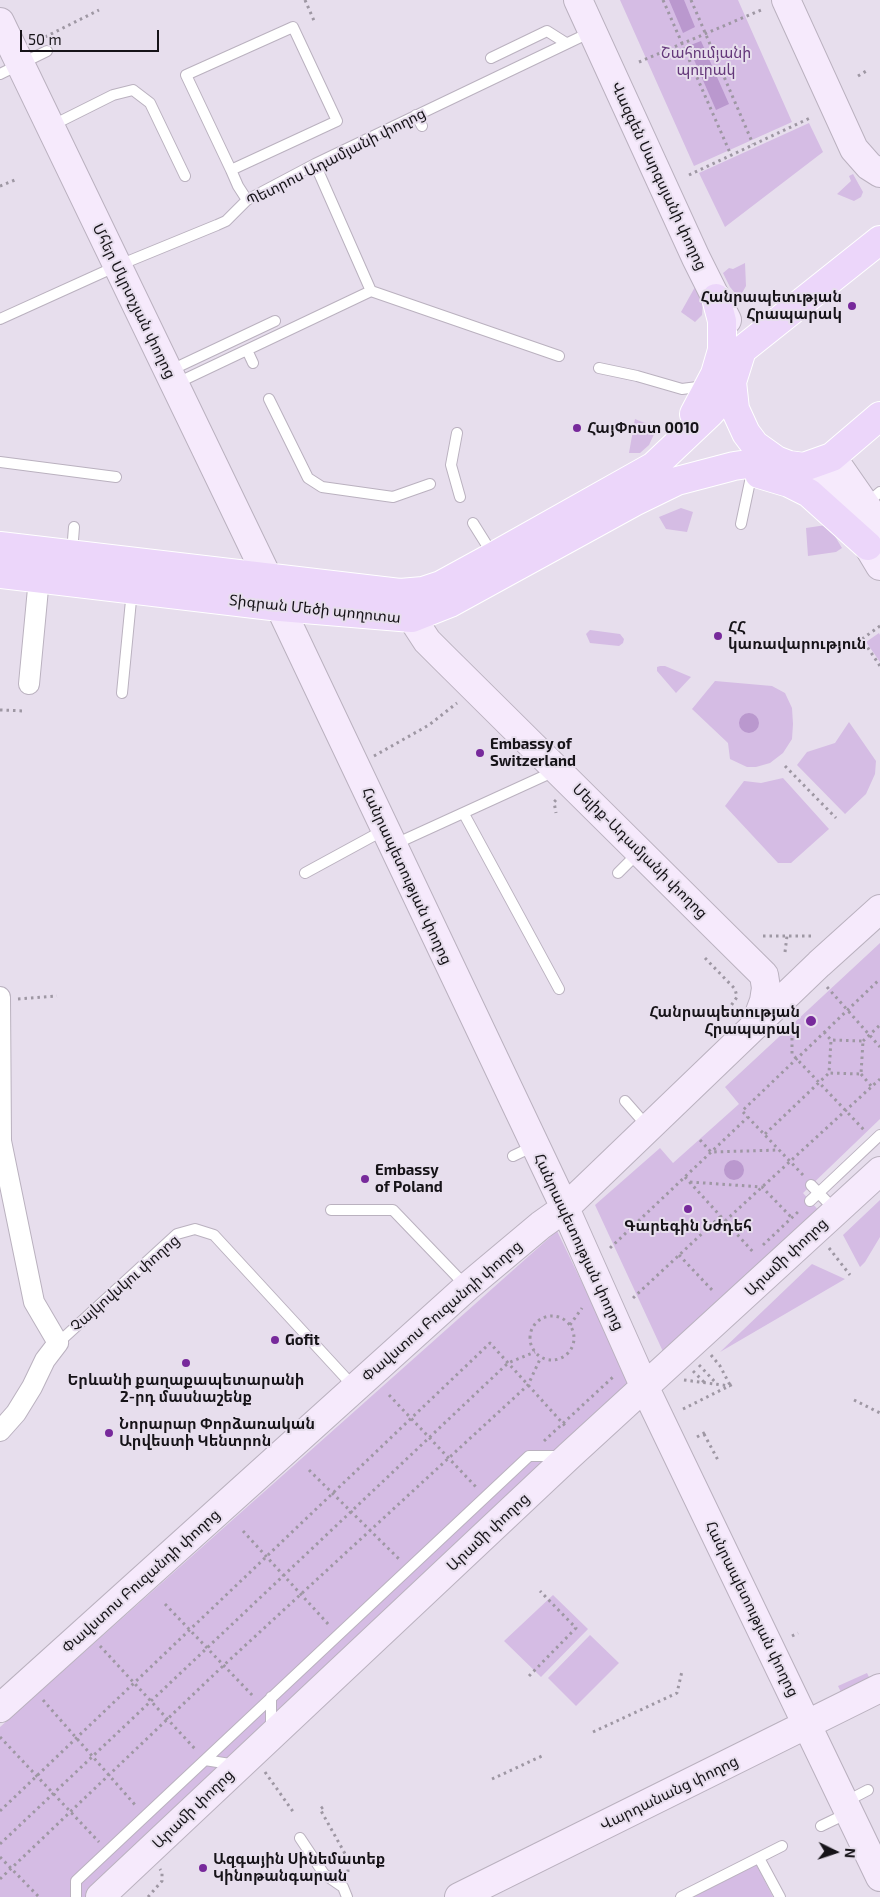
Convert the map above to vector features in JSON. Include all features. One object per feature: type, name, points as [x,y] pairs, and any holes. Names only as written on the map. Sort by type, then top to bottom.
[{"type":"main road","points":[[725,385],[742,350],[880,240]]},
{"type":"main road","points":[[716,298],[722,322],[725,385],[740,422],[755,445],[754,466]]},
{"type":"main road","name":"Տիգրան Մեծի պողոտա","points":[[0,546],[400,593],[423,591],[441,585],[648,470],[667,455],[710,413],[725,385]]},
{"type":"main road","points":[[754,466],[789,465],[804,467],[832,457],[880,416]]},
{"type":"main road","points":[[754,466],[875,527]]},
{"type":"main road","name":"Տիգրան Մեծի պողոտա","points":[[0,574],[280,607],[412,618],[450,604],[634,502],[677,481],[754,466]]},
{"type":"main road","points":[[400,593],[412,618]]},
{"type":"street","name":"Վազգեն Սարգսյանի փողոց","points":[[578,0],[696,258],[742,350]]},
{"type":"street","points":[[786,0],[854,149],[869,166],[880,173]]},
{"type":"street","name":"Մհեր Մկրտչյան փողոց","points":[[0,22],[10,69],[50,127],[268,578]]},
{"type":"street","points":[[832,457],[875,527]]},
{"type":"street","points":[[804,467],[875,527]]},
{"type":"street","points":[[29,684],[40,578]]},
{"type":"street","name":"Հանրապետության փողոց","points":[[280,607],[389,837],[524,1151],[565,1208],[646,1388],[879,1873]]},
{"type":"street","name":"Մելիք-Ադամյանի փողոց","points":[[412,618],[427,641],[764,975]]},
{"type":"street","name":"Փավստոս Բուզանդի փողոց","points":[[0,1708],[302,1443],[355,1388],[467,1287],[525,1246],[754,1027],[820,945],[880,909]]},
{"type":"street","points":[[754,1027],[764,1001],[766,988],[764,975],[780,974],[798,969],[820,945]]},
{"type":"street","points":[[0,999],[1,1141],[34,1302],[58,1343]]},
{"type":"street","name":"Արամի փողոց","points":[[100,1897],[251,1767],[270,1737],[576,1450],[646,1388],[822,1196],[880,1171]]},
{"type":"street","name":"Չայկովսկու փողոց","points":[[0,1431],[16,1413],[32,1387],[45,1360],[58,1343]]},
{"type":"street","name":"Վարդանանց փողոց","points":[[459,1897],[880,1688]]},
{"type":"lane","points":[[231,170],[337,121],[293,27],[186,75],[231,170],[247,200]]},
{"type":"lane","points":[[491,58],[547,31],[566,43]]},
{"type":"lane","name":"Պետրոս Ադամյանի փողոց","points":[[0,319],[116,266],[217,225],[226,220],[247,200],[315,164],[592,31]]},
{"type":"lane","points":[[10,69],[47,51]]},
{"type":"lane","points":[[50,127],[113,94],[133,90],[150,103],[185,176]]},
{"type":"lane","points":[[416,115],[422,126]]},
{"type":"lane","points":[[315,164],[371,292]]},
{"type":"lane","points":[[171,378],[247,350],[371,292],[559,356]]},
{"type":"lane","points":[[171,378],[275,322]]},
{"type":"lane","points":[[247,350],[253,363]]},
{"type":"lane","points":[[599,368],[637,376],[682,389],[725,385]]},
{"type":"lane","points":[[268,399],[308,478],[322,487],[394,497],[430,484]]},
{"type":"lane","points":[[457,433],[451,465],[460,497]]},
{"type":"lane","points":[[0,462],[80,477],[116,477]]},
{"type":"lane","points":[[741,524],[754,466]]},
{"type":"lane","points":[[473,523],[494,556]]},
{"type":"lane","points":[[72,555],[74,527]]},
{"type":"lane","points":[[122,693],[132,589]]},
{"type":"lane","points":[[304,873],[389,837],[464,814],[558,770]]},
{"type":"lane","points":[[464,814],[559,989]]},
{"type":"lane","points":[[618,873],[640,851]]},
{"type":"lane","points":[[625,1101],[648,1128]]},
{"type":"lane","points":[[810,1201],[822,1196],[877,1138]]},
{"type":"lane","points":[[331,1210],[393,1210],[467,1287]]},
{"type":"lane","name":"Չայկովսկու փողոց","points":[[58,1343],[178,1234],[195,1229],[214,1235],[355,1388]]},
{"type":"lane","points":[[76,1897],[76,1881],[529,1456],[576,1450]]},
{"type":"lane","points":[[270,1737],[271,1697]]},
{"type":"lane","points":[[205,1760],[251,1767]]},
{"type":"lane","points":[[820,1826],[847,1808],[868,1790]]},
{"type":"lane","points":[[300,1838],[324,1874],[342,1887],[348,1897]]},
{"type":"lane","points":[[681,1897],[782,1846]]},
{"type":"lane","points":[[758,1858],[780,1897]]},
{"type":"path","points":[[305,0],[315,23]]},
{"type":"path","points":[[663,0],[731,155]]},
{"type":"path","points":[[691,0],[753,144]]},
{"type":"path","points":[[42,38],[99,10]]},
{"type":"path","points":[[638,62],[761,10]]},
{"type":"path","points":[[858,76],[868,70]]},
{"type":"path","points":[[689,175],[812,117]]},
{"type":"path","points":[[0,186],[15,180]]},
{"type":"path","points":[[880,626],[862,639],[880,666]]},
{"type":"path","points":[[371,758],[429,725],[461,698]]},
{"type":"path","points":[[0,710],[25,711]]},
{"type":"path","points":[[506,763],[515,764]]},
{"type":"path","points":[[785,766],[836,818]]},
{"type":"path","points":[[554,802],[556,813]]},
{"type":"path","points":[[762,936],[787,936],[820,945]]},
{"type":"path","points":[[786,952],[787,936]]},
{"type":"path","points":[[704,958],[722,972],[735,989],[737,997],[728,1010],[729,1016]]},
{"type":"path","points":[[822,1196],[742,1111],[880,978]]},
{"type":"path","points":[[827,987],[880,1047]]},
{"type":"path","points":[[0,999],[57,996]]},
{"type":"path","points":[[861,1074],[863,1041],[880,1025]]},
{"type":"path","points":[[788,1031],[792,1035],[792,1054],[798,1058],[846,1111],[877,1138]]},
{"type":"path","points":[[765,1134],[830,1073],[831,1040],[824,1032]]},
{"type":"path","points":[[831,1040],[863,1041]]},
{"type":"path","points":[[830,1073],[861,1074],[872,1086]]},
{"type":"path","points":[[725,1221],[880,1079]]},
{"type":"path","points":[[610,1248],[748,1117]]},
{"type":"path","points":[[700,1140],[711,1152],[780,1150]]},
{"type":"path","points":[[685,1177],[754,1253]]},
{"type":"path","points":[[690,1182],[762,1187],[792,1218]]},
{"type":"path","points":[[633,1298],[721,1216]]},
{"type":"path","points":[[833,1252],[850,1275]]},
{"type":"path","points":[[679,1255],[713,1292]]},
{"type":"path","points":[[570,1325],[582,1308]]},
{"type":"path","points":[[545,1317],[559,1317],[570,1325],[574,1339],[568,1352],[555,1360],[541,1357],[535,1352],[530,1339],[531,1332],[538,1321],[545,1317]]},
{"type":"path","points":[[0,1811],[490,1343],[562,1423],[576,1450]]},
{"type":"path","points":[[0,1844],[508,1363],[535,1352]]},
{"type":"path","points":[[0,1880],[224,1666],[528,1384],[541,1357]]},
{"type":"path","points":[[714,1359],[720,1366],[730,1386]]},
{"type":"path","points":[[698,1364],[718,1384]]},
{"type":"path","points":[[691,1370],[705,1383]]},
{"type":"path","points":[[529,1456],[613,1377]]},
{"type":"path","points":[[680,1380],[730,1386]]},
{"type":"path","points":[[684,1409],[735,1383]]},
{"type":"path","points":[[389,1395],[487,1497]]},
{"type":"path","points":[[854,1400],[880,1413]]},
{"type":"path","points":[[697,1437],[705,1433],[719,1462]]},
{"type":"path","points":[[309,1470],[409,1568]]},
{"type":"path","points":[[243,1531],[338,1635]]},
{"type":"path","points":[[529,1676],[576,1628],[540,1591]]},
{"type":"path","points":[[164,1604],[262,1705]]},
{"type":"path","points":[[792,1636],[798,1633]]},
{"type":"path","points":[[100,1645],[205,1760]]},
{"type":"path","points":[[593,1732],[678,1693],[682,1671]]},
{"type":"path","points":[[40,1698],[145,1816]]},
{"type":"path","points":[[0,1737],[108,1851]]},
{"type":"path","points":[[492,1779],[542,1756]]},
{"type":"path","points":[[251,1767],[294,1813]]},
{"type":"path","points":[[323,1807],[320,1809],[348,1859],[348,1880]]},
{"type":"path","points":[[0,1857],[39,1897]]},
{"type":"path","points":[[148,1897],[162,1881],[162,1872]]},
{"type":"green space","name":"Շահումյանի պուրակ","points":[[620,0],[738,0],[792,122],[694,166]]},
{"type":"green space","points":[[809,123],[823,152],[725,227],[699,173]]},
{"type":"green space","points":[[853,174],[863,192],[861,197],[854,201],[837,194],[851,181],[849,176]]},
{"type":"green space","points":[[745,263],[746,286],[742,293],[735,293],[723,273],[729,268],[733,269]]},
{"type":"green space","points":[[695,287],[703,301],[702,315],[695,322],[681,312]]},
{"type":"green space","points":[[635,419],[657,428],[649,445],[640,453],[629,453]]},
{"type":"green space","points":[[681,508],[693,512],[687,532],[666,529],[659,517]]},
{"type":"green space","points":[[826,525],[842,548],[836,552],[808,556],[806,528]]},
{"type":"green space","points":[[590,630],[620,634],[624,639],[623,643],[619,646],[590,643],[586,634]]},
{"type":"green space","points":[[879,633],[880,635],[880,662],[866,642]]},
{"type":"green space","points":[[665,666],[691,677],[676,693],[657,671],[657,667]]},
{"type":"green space","points":[[715,681],[772,686],[785,693],[792,708],[793,724],[792,739],[783,753],[770,763],[756,767],[747,767],[730,759],[728,743],[692,709]]},
{"type":"green space","points":[[849,722],[876,761],[875,774],[866,794],[845,814],[797,765],[807,752],[835,743]]},
{"type":"green space","points":[[783,778],[829,829],[791,863],[778,863],[725,806],[744,781],[761,783]]},
{"type":"green space","points":[[880,943],[880,1119],[803,1193],[821,1213],[666,1358],[595,1205],[660,1148],[673,1163],[739,1104],[725,1087]]},
{"type":"green space","points":[[880,1200],[880,1237],[860,1267],[843,1235]]},
{"type":"green space","points":[[557,1231],[634,1390],[87,1897],[0,1897],[0,1727]]},
{"type":"green space","points":[[812,1264],[845,1279],[720,1352]]},
{"type":"green space","points":[[553,1595],[588,1629],[541,1677],[504,1641]]},
{"type":"green space","points":[[590,1635],[619,1663],[576,1706],[548,1678]]},
{"type":"green space","points":[[867,1673],[870,1679],[841,1692],[838,1686]]},
{"type":"green space","points":[[756,1864],[773,1897],[694,1897]]},
{"type":"shaded area","points":[[669,0],[684,0],[695,27],[683,33]]},
{"type":"shaded area","points":[[701,41],[729,104],[716,110],[688,46]]},
{"type":"shaded area","points":[[745,713],[753,713],[759,719],[759,727],[753,733],[745,733],[739,727],[739,719]]},
{"type":"shaded area","points":[[734,1160],[741,1163],[744,1170],[741,1177],[734,1180],[727,1177],[724,1170],[727,1163]]},
{"type":"place","name":"Հանրապետւթյան Հրապարակ","points":[[852,306]]},
{"type":"place","name":"ՀայՓոստ 0010","points":[[577,428]]},
{"type":"place","name":"ՀՀ կառավարություն","points":[[718,636]]},
{"type":"place","name":"Embassy of Switzerland","points":[[480,753]]},
{"type":"place","name":"Հանրապետության Հրապարակ","points":[[811,1021]]},
{"type":"place","name":"Embassy of Poland","points":[[365,1179]]},
{"type":"place","name":"Գարեգին Նժդեհ","points":[[688,1209]]},
{"type":"place","name":"Gofit","points":[[275,1340]]},
{"type":"place","name":"Երևանի քաղաքապետարանի 2-րդ մասնաշենք","points":[[186,1363]]},
{"type":"place","name":"Նորարար Փորձառական Արվեստի Կենտրոն","points":[[109,1433]]},
{"type":"place","name":"Ազգային Սինեմատեք Կինոթանգարան","points":[[203,1868]]}]
